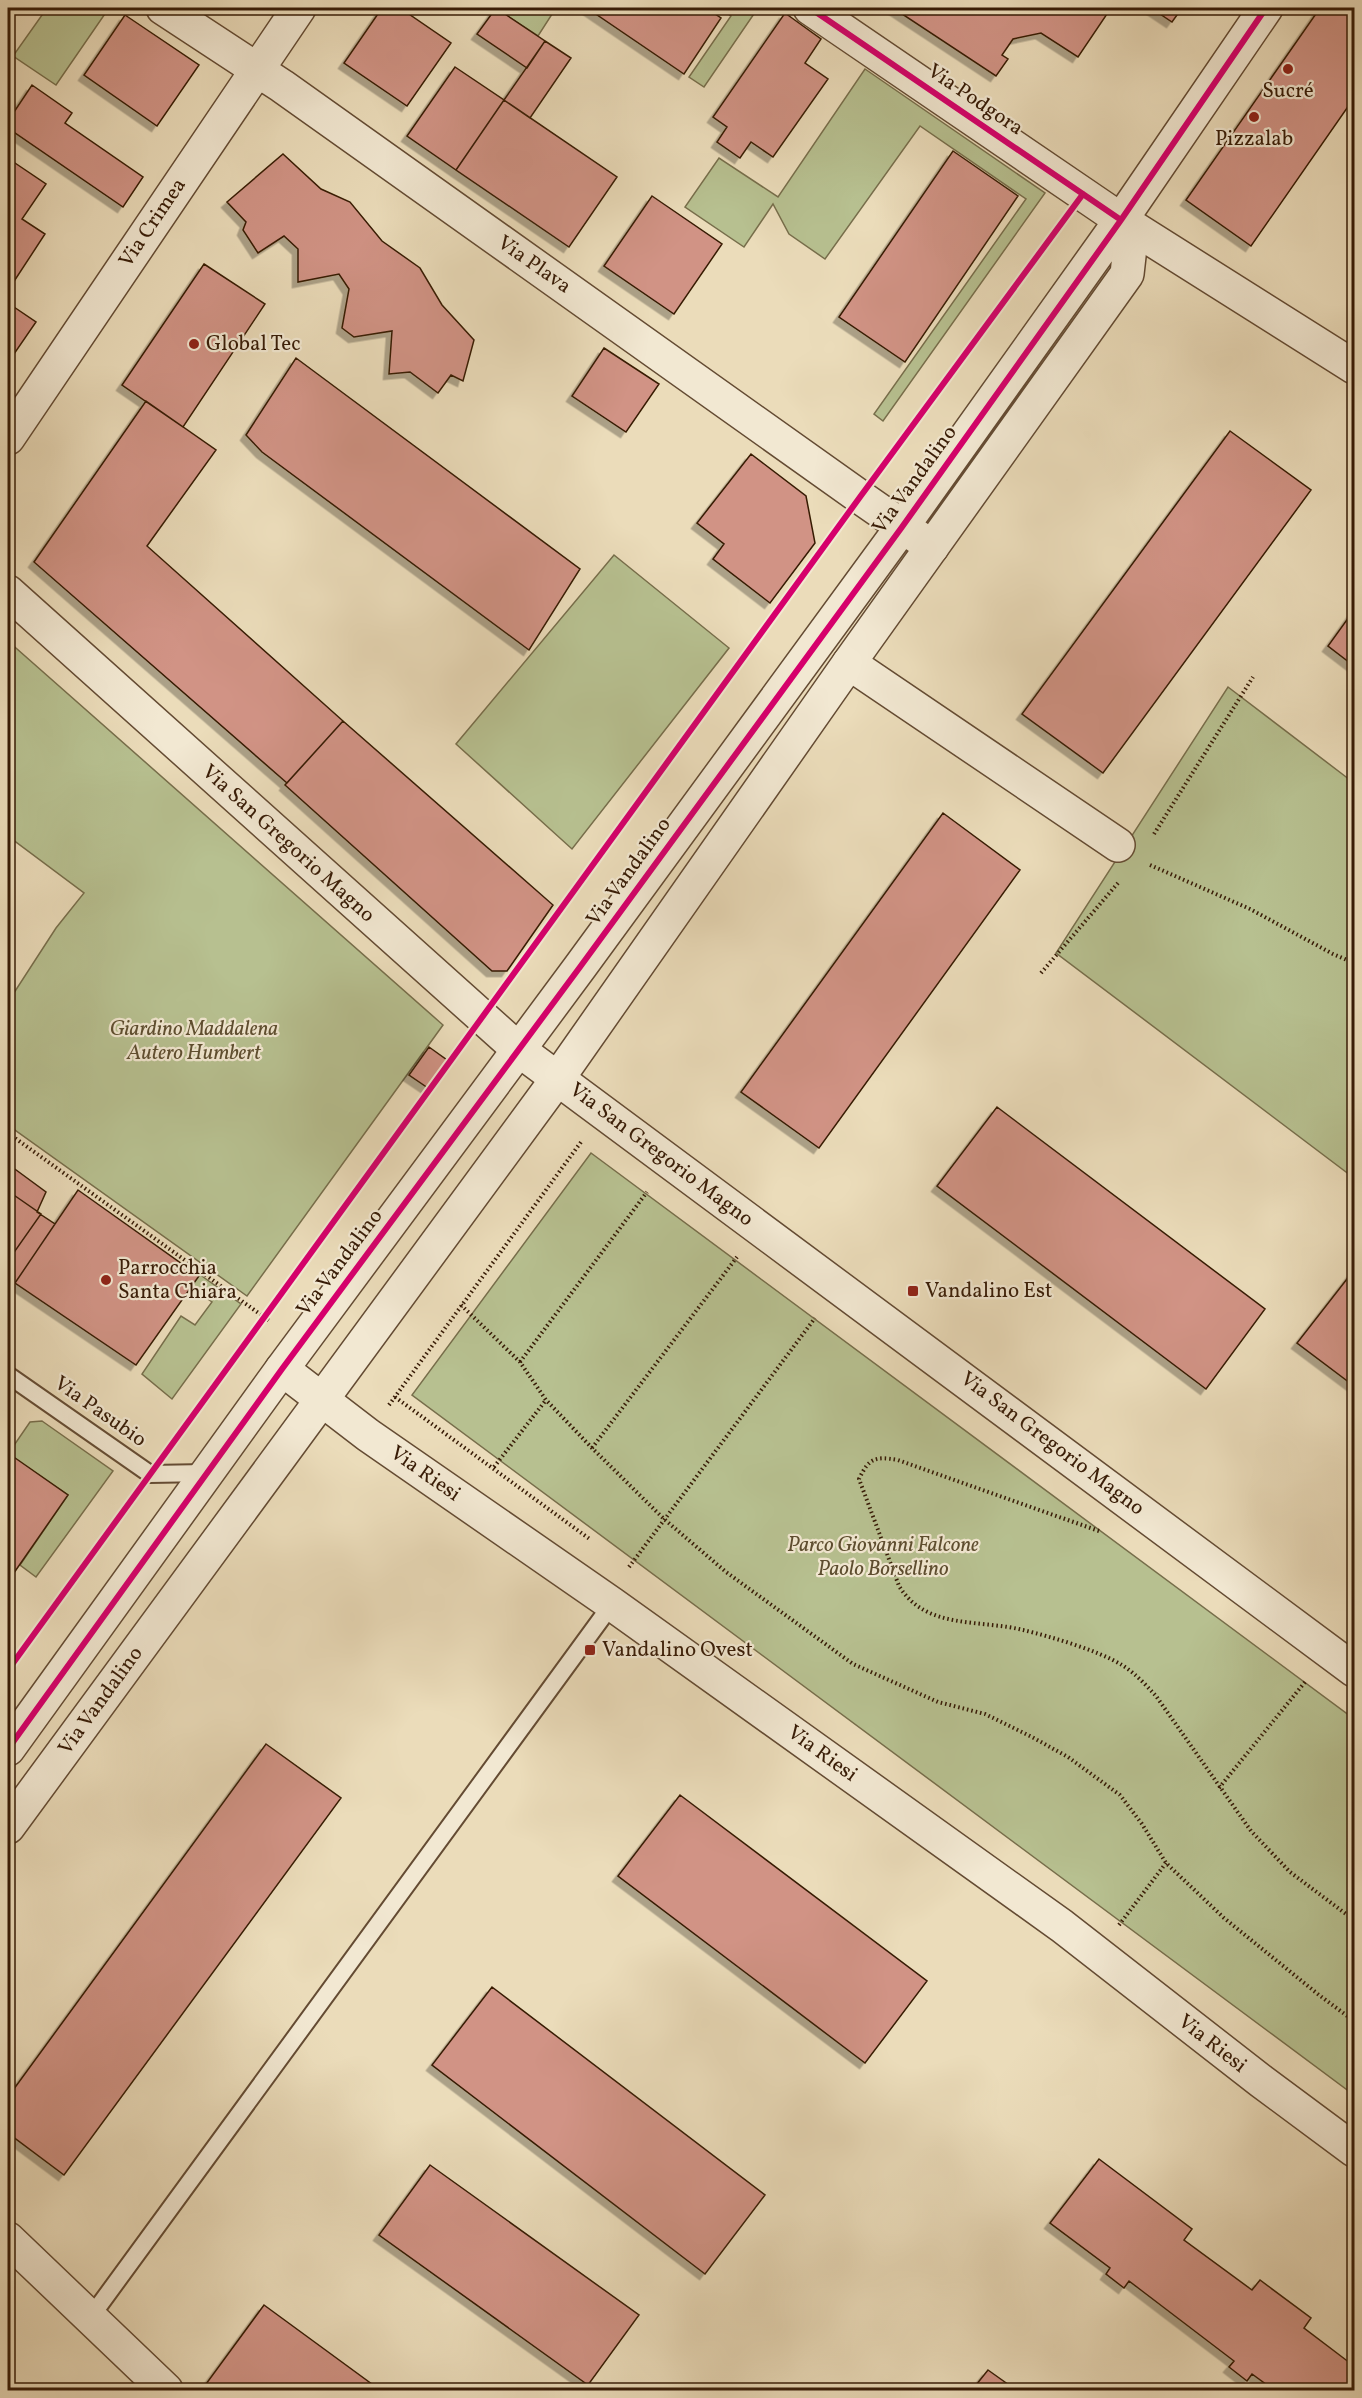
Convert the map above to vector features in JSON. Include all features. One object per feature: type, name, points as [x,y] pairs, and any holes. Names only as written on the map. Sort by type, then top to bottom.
[{"type":"street","name":"Via Plava","points":[[163,8],[257,69],[932,547]]},
{"type":"street","name":"Via Crimea","points":[[8,438],[299,8]]},
{"type":"street","name":"Via Podgora","points":[[810,8],[1121,220],[1354,367]]},
{"type":"street","name":"Via Vandalino","points":[[8,1749],[290,1358],[902,527],[1121,220],[1266,8]]},
{"type":"street","name":"Via Vandalino","points":[[8,1827],[558,1078],[849,663],[1127,274],[1130,247],[1121,220]]},
{"type":"street","name":"Via San Gregorio Magno","points":[[8,592],[519,1050],[1342,1660]]},
{"type":"street","points":[[849,663],[1118,845]]},
{"type":"street","name":"Via Riesi","points":[[290,1358],[322,1400],[368,1435],[612,1604],[1062,1926],[1261,2081],[1354,2150]]},
{"type":"street","points":[[8,2239],[166,2391]]},
{"type":"lane","name":"Via Pasubio","points":[[8,1375],[150,1474],[206,1473]]},
{"type":"lane","points":[[90,2318],[612,1604]]},
{"type":"path","points":[[1118,845],[1154,867],[1250,909],[1354,963]]},
{"type":"path","points":[[368,1435],[602,1111]]},
{"type":"path","points":[[8,1133],[264,1316],[290,1358]]},
{"type":"path","points":[[520,1362],[653,1185]]},
{"type":"path","points":[[592,1448],[742,1251]]},
{"type":"path","points":[[461,1305],[520,1362],[546,1400],[592,1448],[664,1520],[726,1572],[853,1664],[938,1702],[985,1714],[1068,1757],[1120,1795],[1142,1824],[1166,1863],[1224,1918],[1354,2021]]},
{"type":"path","points":[[257,1325],[271,1306]]},
{"type":"path","points":[[629,1567],[821,1310]]},
{"type":"path","points":[[494,1467],[546,1400]]},
{"type":"path","points":[[1107,1533],[898,1460],[880,1457],[866,1464],[859,1479],[899,1586],[908,1600],[944,1619],[1024,1630],[1098,1654],[1122,1665],[1156,1696],[1251,1831],[1290,1872],[1354,1920]]},
{"type":"path","points":[[1219,1788],[1342,1660]]},
{"type":"path","points":[[1115,1930],[1166,1863]]},
{"type":"green space","points":[[47,8],[109,8],[56,85],[13,56]]},
{"type":"green space","points":[[495,8],[556,8],[538,36]]},
{"type":"green space","points":[[719,8],[758,8],[704,87],[689,77],[731,16]]},
{"type":"green space","points":[[865,69],[1045,193],[883,421],[874,414],[1026,199],[920,126],[825,259],[789,234],[773,204],[744,247],[685,207],[719,158],[778,197]]},
{"type":"green space","points":[[614,555],[729,648],[572,849],[456,744]]},
{"type":"green space","name":"Giardino Maddalena Autero Humbert","points":[[8,641],[443,1025],[247,1296],[8,1125],[8,1002],[56,928],[84,893],[8,836]]},
{"type":"green space","points":[[1228,687],[1354,783],[1354,1178],[1056,953]]},
{"type":"green space","name":"Parco Giovanni Falcone Paolo Borsellino","points":[[591,1153],[1354,1719],[1354,2095],[412,1395]]},
{"type":"green space","points":[[199,1274],[241,1304],[172,1399],[142,1374],[181,1316],[195,1325],[212,1302],[191,1287]]},
{"type":"green space","points":[[42,1421],[113,1471],[36,1577],[20,1565],[68,1495],[8,1454],[30,1422]]},
{"type":"building","points":[[382,8],[400,8],[451,43],[407,106],[344,63]]},
{"type":"building","points":[[496,8],[545,41],[527,68],[477,34]]},
{"type":"building","points":[[587,8],[706,8],[721,18],[684,74]]},
{"type":"building","points":[[893,8],[1098,8],[1107,14],[1078,57],[1041,33],[1013,39],[1002,55],[1008,59],[996,76]]},
{"type":"building","points":[[1151,8],[1182,8],[1172,22]]},
{"type":"building","points":[[1320,8],[1354,8],[1354,98],[1251,246],[1186,200]]},
{"type":"building","points":[[785,13],[821,39],[805,63],[828,79],[773,157],[751,142],[740,158],[717,142],[727,127],[713,117]]},
{"type":"building","points":[[125,15],[199,65],[157,126],[84,75]]},
{"type":"building","points":[[545,41],[571,58],[530,118],[504,100]]},
{"type":"building","points":[[455,67],[504,100],[456,170],[407,136]]},
{"type":"building","points":[[32,85],[72,113],[65,123],[143,177],[123,207],[8,128],[8,121]]},
{"type":"building","points":[[504,100],[617,177],[569,247],[456,170]]},
{"type":"building","points":[[953,151],[1018,196],[905,362],[839,317]]},
{"type":"building","points":[[283,154],[321,189],[350,202],[382,241],[420,268],[442,305],[474,340],[463,381],[451,375],[438,393],[410,372],[389,374],[392,331],[354,337],[342,328],[349,289],[339,274],[298,282],[298,249],[284,236],[258,253],[243,230],[246,222],[227,202]]},
{"type":"building","points":[[12,161],[46,184],[22,219],[45,234],[9,289],[8,164]]},
{"type":"building","points":[[652,196],[722,244],[674,314],[604,266]]},
{"type":"building","name":"Global Tec","points":[[204,264],[265,304],[183,427],[122,385]]},
{"type":"building","points":[[8,303],[36,322],[14,354],[8,350]]},
{"type":"building","points":[[604,348],[659,384],[626,432],[572,396]]},
{"type":"building","points":[[296,358],[580,569],[529,650],[262,452],[246,435]]},
{"type":"building","points":[[146,401],[216,450],[147,546],[343,721],[287,783],[34,562]]},
{"type":"building","points":[[1230,431],[1311,490],[1103,773],[1022,714]]},
{"type":"building","points":[[751,454],[806,496],[815,543],[770,603],[713,559],[724,544],[697,523]]},
{"type":"building","points":[[1354,610],[1354,666],[1328,646]]},
{"type":"building","points":[[343,721],[553,905],[507,971],[492,971],[285,785]]},
{"type":"building","points":[[943,813],[1020,870],[819,1148],[741,1092]]},
{"type":"building","points":[[429,1047],[447,1060],[428,1088],[409,1075]]},
{"type":"building","points":[[997,1107],[1265,1309],[1206,1389],[937,1186]]},
{"type":"building","points":[[8,1164],[46,1192],[37,1212],[55,1224],[15,1283],[8,1278]]},
{"type":"building","name":"Parrocchia Santa Chiara","points":[[78,1190],[199,1276],[136,1365],[15,1283]]},
{"type":"building","points":[[8,1191],[41,1214],[8,1261]]},
{"type":"building","points":[[1354,1270],[1354,1386],[1297,1343]]},
{"type":"building","points":[[8,1453],[68,1495],[9,1580],[8,1579]]},
{"type":"building","points":[[266,1744],[341,1798],[64,2175],[8,2133],[8,2097]]},
{"type":"building","points":[[680,1795],[927,1981],[865,2063],[618,1876]]},
{"type":"building","points":[[492,1987],[765,2195],[705,2274],[432,2065]]},
{"type":"building","points":[[1099,2159],[1192,2229],[1184,2240],[1252,2290],[1260,2280],[1311,2318],[1304,2328],[1354,2366],[1354,2390],[1274,2390],[1252,2374],[1247,2381],[1229,2367],[1234,2361],[1129,2281],[1124,2288],[1106,2274],[1110,2268],[1050,2223]]},
{"type":"building","points":[[430,2165],[639,2315],[588,2385],[379,2235]]},
{"type":"building","points":[[264,2305],[380,2390],[215,2390],[206,2384]]},
{"type":"building","points":[[988,2370],[1016,2390],[972,2390]]},
{"type":"cycle path","points":[[810,8],[1121,220]]},
{"type":"cycle path","points":[[8,1749],[282,1369],[902,527],[1121,220],[1266,8]]},
{"type":"cycle path","points":[[8,1670],[860,497],[1083,194]]},
{"type":"place","name":"Sucré","points":[[1288,69]]},
{"type":"place","name":"Pizzalab","points":[[1254,117]]},
{"type":"place","name":"Global Tec","points":[[194,344]]},
{"type":"place","name":"Parrocchia Santa Chiara","points":[[106,1280]]},
{"type":"place","name":"Vandalino Est","points":[[913,1291]]},
{"type":"place","name":"Vandalino Ovest","points":[[590,1650]]}]
